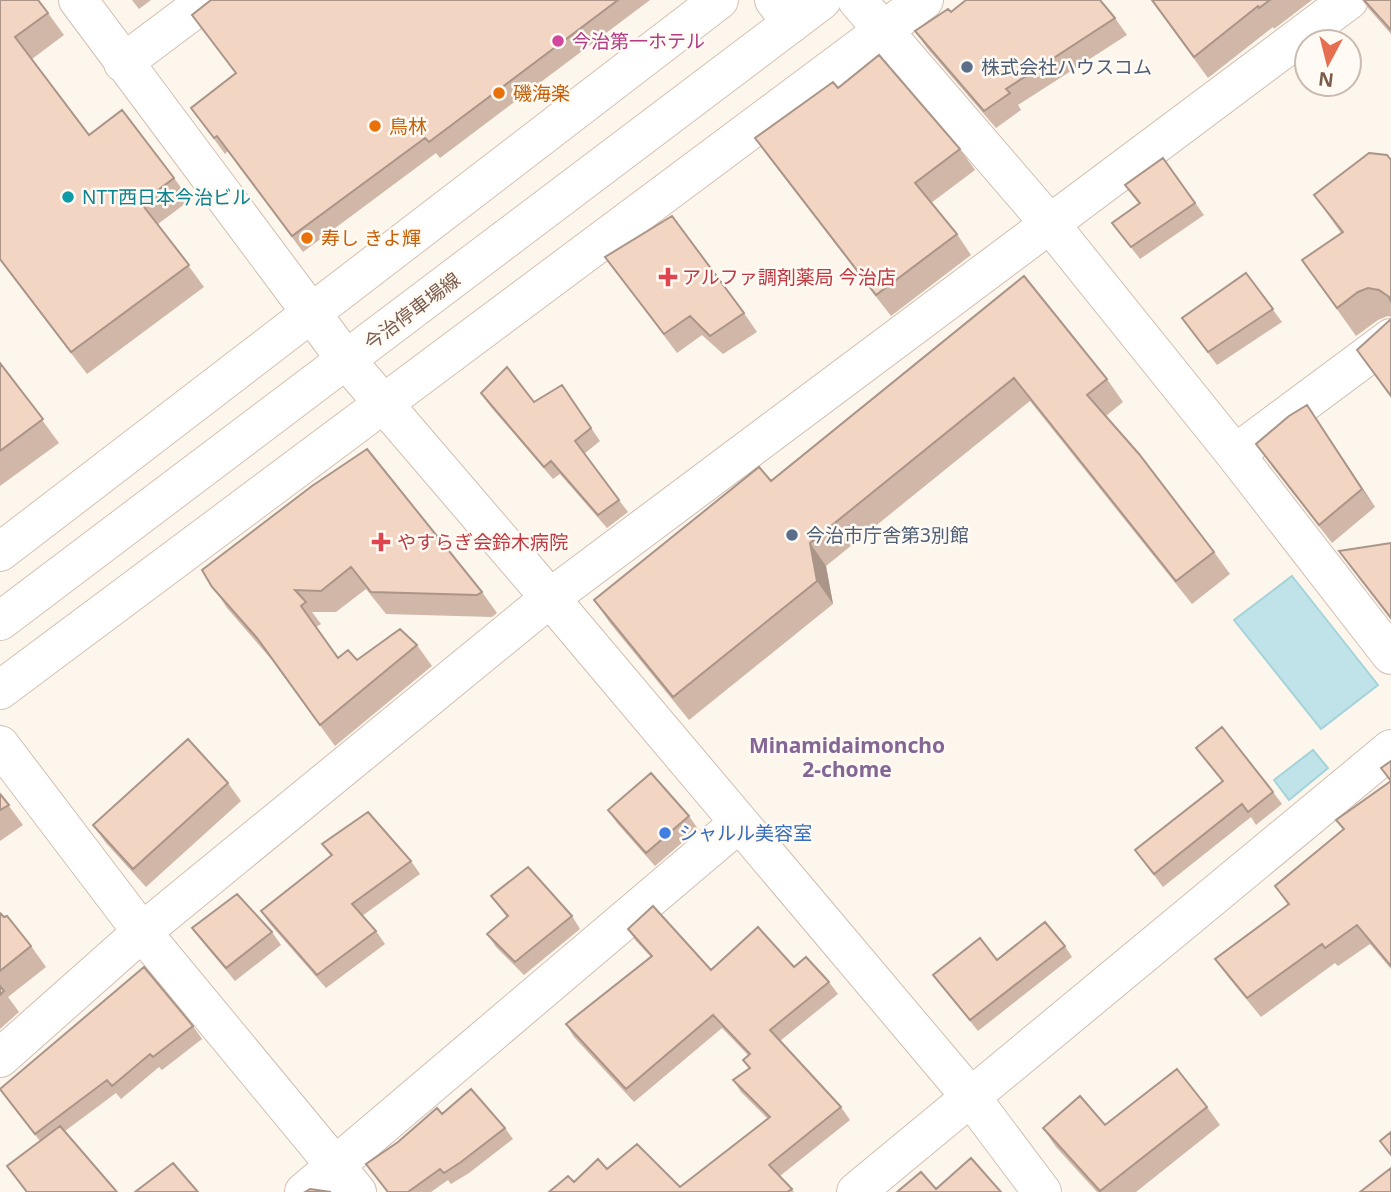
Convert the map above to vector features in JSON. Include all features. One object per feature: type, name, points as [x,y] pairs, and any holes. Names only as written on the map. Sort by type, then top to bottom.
[{"type":"street","points":[[78,0],[346,361],[550,598],[970,1096],[1042,1192]]},
{"type":"street","points":[[123,63],[207,0]]},
{"type":"street","points":[[0,552],[719,0]]},
{"type":"street","name":"今治停車場線","points":[[0,621],[346,361],[783,12],[822,0]]},
{"type":"street","points":[[857,0],[1050,224],[1235,453],[1391,655]]},
{"type":"street","points":[[0,690],[924,0]]},
{"type":"street","points":[[0,1058],[142,932],[550,598],[1349,0]]},
{"type":"street","points":[[1235,453],[1391,338]]},
{"type":"street","points":[[0,745],[142,932],[347,1179]]},
{"type":"street","points":[[856,1192],[1391,749]]},
{"type":"street","points":[[304,1192],[347,1179],[739,823]]},
{"type":"water","points":[[1292,576],[1378,685],[1321,729],[1234,620]]},
{"type":"water","points":[[1313,750],[1328,768],[1289,800],[1274,780]]},
{"type":"building","name":"NTT西日本今治ビル","points":[[0,0],[38,0],[48,13],[15,37],[89,135],[122,110],[174,178],[141,203],[189,265],[71,352],[0,259]]},
{"type":"building","points":[[211,0],[618,0],[429,142],[425,138],[292,236],[217,136],[214,138],[191,108],[236,73],[192,15]]},
{"type":"building","points":[[966,0],[1100,0],[1115,18],[1006,89],[1010,93],[984,111],[915,31],[948,9],[951,12]]},
{"type":"building","points":[[1152,0],[1270,0],[1259,8],[1258,6],[1194,57]]},
{"type":"building","points":[[1364,0],[1391,0],[1391,30]]},
{"type":"building","points":[[879,55],[960,149],[915,183],[957,234],[876,295],[755,138],[833,82],[838,88]]},
{"type":"building","points":[[1369,153],[1387,155],[1391,160],[1391,302],[1389,297],[1379,290],[1368,288],[1337,308],[1302,260],[1343,232],[1314,195]]},
{"type":"building","points":[[1163,158],[1195,203],[1131,247],[1112,223],[1140,203],[1125,185]]},
{"type":"building","points":[[672,216],[744,313],[710,336],[690,316],[664,334],[605,257]]},
{"type":"building","points":[[1246,273],[1273,309],[1208,352],[1182,318]]},
{"type":"building","name":"今治市庁舎第3別館","points":[[1024,276],[1107,379],[1087,395],[1139,454],[1214,552],[1176,581],[1014,378],[810,543],[817,581],[673,697],[594,600],[759,467],[771,481]]},
{"type":"building","points":[[1391,319],[1391,396],[1357,350]]},
{"type":"building","points":[[0,363],[43,419],[0,451]]},
{"type":"building","points":[[507,367],[534,402],[562,385],[591,428],[575,441],[619,500],[598,515],[551,461],[544,467],[481,393]]},
{"type":"building","points":[[1307,405],[1362,489],[1319,525],[1256,444],[1289,416]]},
{"type":"building","points":[[367,449],[482,592],[477,595],[371,592],[351,567],[321,591],[295,590],[306,602],[301,606],[338,658],[348,650],[357,660],[400,629],[417,645],[320,725],[257,638],[212,587],[202,570],[312,486]]},
{"type":"building","points":[[1391,543],[1391,618],[1339,551]]},
{"type":"building","points":[[1222,727],[1273,792],[1248,812],[1242,804],[1154,874],[1135,850],[1223,781],[1196,748]]},
{"type":"building","points":[[188,739],[228,783],[133,869],[93,825]]},
{"type":"building","points":[[1391,761],[1391,781],[1381,768]]},
{"type":"building","points":[[651,773],[689,816],[646,853],[608,810]]},
{"type":"building","points":[[1391,781],[1391,966],[1357,925],[1325,948],[1322,944],[1247,998],[1215,959],[1289,904],[1275,886],[1344,829],[1336,820]]},
{"type":"building","points":[[0,794],[9,805],[0,810]]},
{"type":"building","points":[[368,812],[411,861],[352,904],[376,931],[317,975],[261,911],[332,855],[322,844]]},
{"type":"building","points":[[528,867],[572,916],[515,962],[487,934],[508,916],[491,896]]},
{"type":"building","points":[[237,894],[272,932],[226,968],[192,928]]},
{"type":"building","points":[[653,906],[711,970],[758,927],[794,967],[806,957],[829,982],[770,1030],[841,1107],[769,1165],[792,1189],[787,1192],[549,1192],[568,1176],[574,1182],[598,1159],[607,1169],[637,1144],[680,1187],[770,1117],[733,1080],[750,1068],[743,1060],[750,1054],[713,1015],[626,1089],[566,1024],[652,956],[628,929]]},
{"type":"building","points":[[0,913],[4,917],[7,916],[31,946],[0,971]]},
{"type":"building","points":[[1045,922],[1065,946],[970,1020],[933,975],[980,938],[997,960]]},
{"type":"building","points":[[144,967],[193,1026],[153,1057],[150,1054],[112,1086],[107,1080],[35,1134],[0,1089]]},
{"type":"building","points":[[1177,1069],[1207,1107],[1100,1191],[1043,1128],[1080,1096],[1105,1125]]},
{"type":"building","points":[[471,1089],[505,1128],[444,1173],[440,1169],[408,1192],[388,1192],[366,1164],[398,1142],[437,1108],[442,1114]]},
{"type":"building","points":[[60,1126],[117,1192],[27,1192],[7,1166]]},
{"type":"building","points":[[1391,1132],[1391,1155],[1380,1141]]},
{"type":"building","points":[[971,1158],[1001,1192],[897,1192],[921,1172],[936,1189]]},
{"type":"building","points":[[173,1163],[198,1192],[135,1192]]},
{"type":"building","points":[[1391,1168],[1391,1192],[1360,1192]]},
{"type":"building","points":[[310,1189],[331,1192],[305,1192]]},
{"type":"place","name":"今治第一ホテル","points":[[558,41]]},
{"type":"place","name":"株式会社ハウスコム","points":[[967,67]]},
{"type":"place","name":"磯海楽","points":[[499,93]]},
{"type":"place","name":"鳥林","points":[[375,126]]},
{"type":"place","name":"NTT西日本今治ビル","points":[[68,197]]},
{"type":"place","name":"寿し きよ輝","points":[[307,238]]},
{"type":"place","name":"アルファ調剤薬局 今治店","points":[[668,277]]},
{"type":"place","name":"今治市庁舎第3別館","points":[[792,535]]},
{"type":"place","name":"やすらぎ会鈴木病院","points":[[381,542]]},
{"type":"place","name":"シャルル美容室","points":[[665,833]]},
{"type":"district","name":"Minamidaimoncho 2-chome","points":[[847,757]]}]
